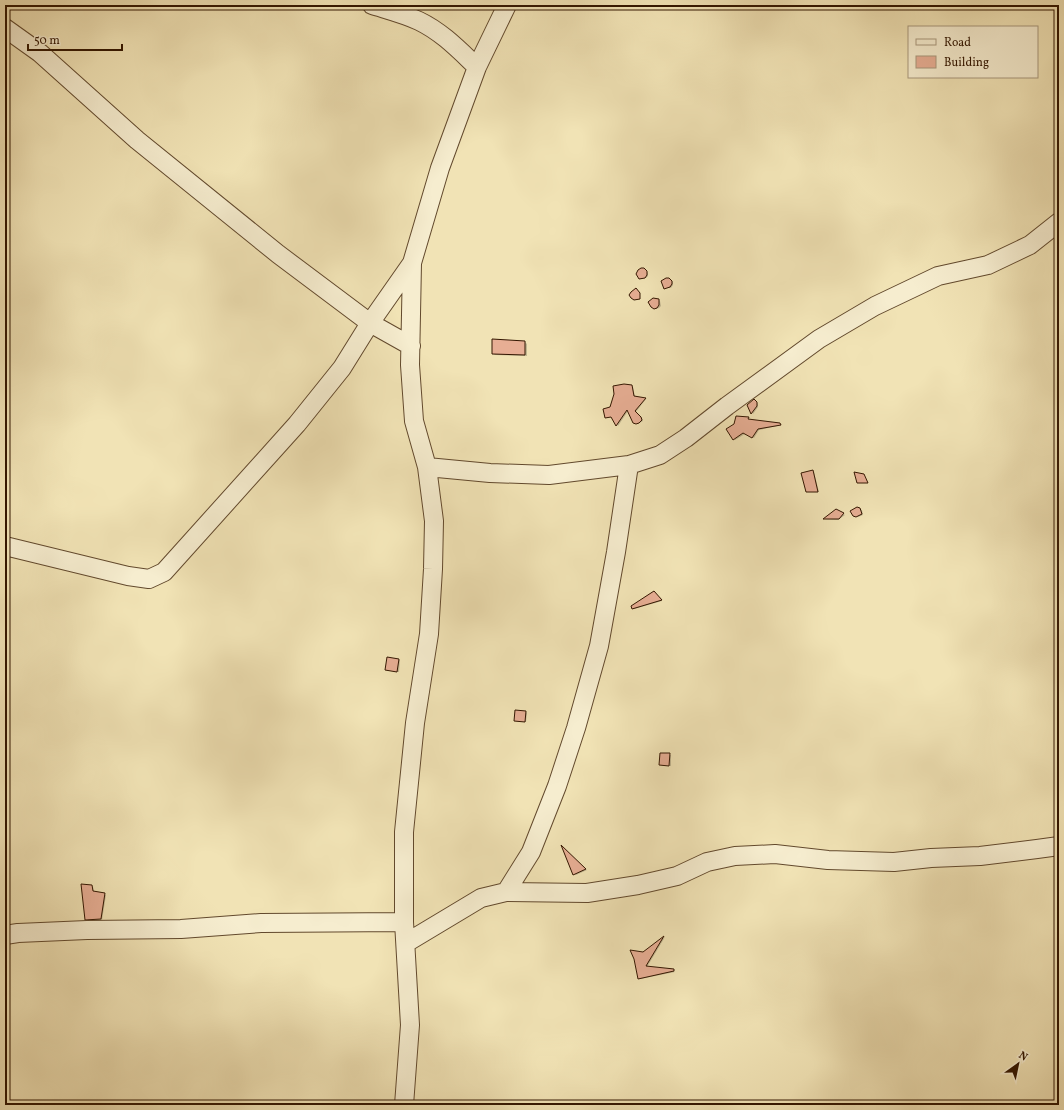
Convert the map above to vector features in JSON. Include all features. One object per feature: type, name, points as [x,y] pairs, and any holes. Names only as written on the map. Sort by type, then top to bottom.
[{"type":"street","points":[[372,5],[419,21],[437,31],[477,67]]},
{"type":"street","points":[[404,1105],[410,1025],[404,922],[404,832],[414,723],[429,634],[434,520],[427,467],[414,421],[410,365],[412,263],[440,168],[477,67],[507,5]]},
{"type":"street","points":[[5,28],[40,54],[137,140],[278,254],[370,323],[410,346]]},
{"type":"street","points":[[427,467],[490,473],[549,475],[629,465],[660,455],[686,438],[819,339],[875,306],[938,276],[988,265],[1030,244],[1059,222]]},
{"type":"street","points":[[5,546],[128,576],[149,579],[164,572],[296,424],[342,368],[370,323],[412,263]]},
{"type":"street","points":[[506,892],[531,852],[557,786],[576,728],[599,646],[616,552],[629,465]]},
{"type":"street","points":[[406,943],[481,898],[506,892],[587,893],[638,885],[677,876],[707,862],[735,856],[775,854],[828,860],[894,862],[987,855],[1059,846]]},
{"type":"street","points":[[5,935],[18,933],[87,930],[181,930],[261,923],[404,922]]},
{"type":"building","points":[[641,268],[644,268],[647,271],[647,275],[645,278],[639,279],[636,274]]},
{"type":"building","points":[[669,278],[672,281],[672,284],[670,287],[664,289],[661,281]]},
{"type":"building","points":[[636,288],[640,293],[640,299],[634,300],[629,295]]},
{"type":"building","points":[[653,298],[659,299],[659,305],[654,309],[648,302]]},
{"type":"building","points":[[492,339],[525,341],[525,355],[492,354]]},
{"type":"building","points":[[624,384],[632,385],[634,396],[646,398],[635,411],[642,420],[636,424],[633,423],[627,410],[616,426],[611,417],[605,418],[603,409],[610,407],[614,394],[613,386]]},
{"type":"building","points":[[754,399],[757,402],[757,406],[751,414],[747,405]]},
{"type":"building","points":[[736,416],[780,423],[781,425],[758,429],[752,438],[743,433],[733,440],[726,429],[734,424]]},
{"type":"building","points":[[813,470],[818,492],[806,492],[801,473]]},
{"type":"building","points":[[854,472],[864,474],[868,483],[857,483]]},
{"type":"building","points":[[857,507],[860,508],[862,514],[856,517],[853,516],[850,511]]},
{"type":"building","points":[[836,509],[844,513],[839,519],[823,519]]},
{"type":"building","points":[[654,591],[662,600],[632,609],[631,606]]},
{"type":"building","points":[[387,657],[399,659],[397,672],[385,670]]},
{"type":"building","points":[[515,710],[526,711],[525,722],[514,721]]},
{"type":"building","points":[[660,753],[670,753],[669,766],[659,765]]},
{"type":"building","points":[[561,845],[586,869],[573,875]]},
{"type":"building","points":[[81,884],[92,885],[93,891],[105,893],[101,919],[85,920]]},
{"type":"building","points":[[664,936],[646,966],[674,969],[674,971],[638,979],[634,959],[630,950],[643,952]]}]
